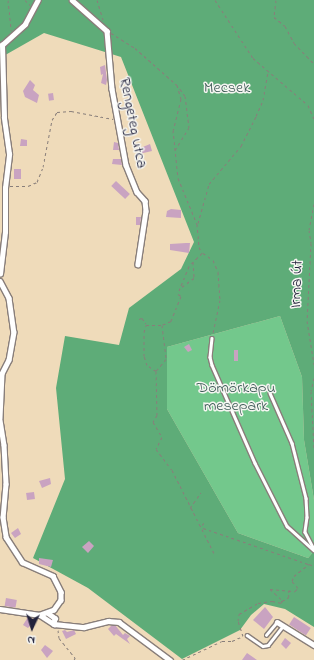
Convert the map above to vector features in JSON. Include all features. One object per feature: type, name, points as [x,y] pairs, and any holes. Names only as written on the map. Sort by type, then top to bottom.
[{"type":"street","points":[[0,274],[5,232],[6,186],[9,154],[4,117],[1,52],[4,41],[12,38],[26,24],[38,0]]},
{"type":"street","points":[[72,0],[107,31]]},
{"type":"street","name":"Rengeteg utca","points":[[107,31],[109,68],[130,178],[145,201],[146,211],[138,264]]},
{"type":"street","points":[[0,281],[9,298],[14,332],[9,360],[2,374],[0,419],[6,484],[2,518],[6,537],[13,552],[26,566],[53,576],[57,584],[61,600],[54,610],[40,615],[0,609]]},
{"type":"street","points":[[48,613],[55,618],[54,624]]},
{"type":"street","points":[[40,615],[54,624],[84,627],[108,621],[120,622],[170,660]]},
{"type":"street","points":[[277,622],[314,646]]},
{"type":"lane","points":[[212,338],[210,357],[212,365],[255,463],[287,526],[314,550]]},
{"type":"lane","points":[[270,393],[292,444],[306,498],[307,517],[305,532],[314,550]]},
{"type":"lane","points":[[266,635],[277,622]]},
{"type":"lane","points":[[247,635],[263,646],[268,645],[284,626]]},
{"type":"path","points":[[8,0],[12,38]]},
{"type":"path","points":[[97,0],[107,31],[135,48],[177,85],[185,96],[189,128],[175,150]]},
{"type":"path","points":[[215,0],[253,58],[308,105],[314,119]]},
{"type":"path","points":[[276,0],[274,17],[285,26],[294,43],[314,64]]},
{"type":"path","points":[[197,224],[209,184],[241,146],[256,116],[263,100],[268,72]]},
{"type":"path","points":[[177,85],[181,99],[173,130],[178,178],[197,224],[199,247],[202,253],[213,260],[218,272],[220,300],[212,338]]},
{"type":"path","points":[[6,186],[28,186],[37,182],[43,167],[52,120],[57,112],[71,111],[119,120]]},
{"type":"path","name":"Irma út","points":[[314,204],[309,230],[311,243],[307,321],[314,364]]},
{"type":"path","points":[[146,325],[162,325],[171,320],[181,296],[178,294],[180,288],[193,262],[202,253]]},
{"type":"path","points":[[180,288],[194,278],[193,262]]},
{"type":"path","points":[[139,319],[142,318],[146,325],[144,356],[147,365],[156,371]]},
{"type":"path","points":[[162,325],[166,359],[156,371],[157,415],[153,422],[162,437],[156,448],[172,470],[189,508],[201,526],[214,553]]},
{"type":"path","points":[[314,378],[311,391],[314,449]]},
{"type":"path","points":[[189,508],[201,492]]},
{"type":"path","points":[[201,526],[204,523]]},
{"type":"path","points":[[202,528],[314,566]]},
{"type":"path","points":[[282,601],[270,589],[298,588],[292,581],[294,576],[309,564]]},
{"type":"path","points":[[182,660],[222,640],[232,641],[244,636],[238,621],[239,614],[252,606],[272,601],[282,603],[282,601],[289,597],[288,592],[292,589]]},
{"type":"path","points":[[60,624],[59,638],[76,658],[74,660]]},
{"type":"green space","name":"Mecsek","points":[[0,0],[314,0],[314,500],[304,440],[302,377],[280,316],[167,347],[167,409],[238,533],[308,558],[314,551],[314,627],[285,609],[264,604],[251,615],[240,630],[182,659],[88,588],[33,558],[65,479],[56,388],[65,336],[119,345],[129,308],[181,269],[194,242],[121,57],[44,33],[0,58]]},
{"type":"green space","name":"Dömörkapu mesepark","points":[[280,316],[302,377],[304,440],[314,500],[314,551],[308,558],[238,533],[167,409],[167,347]]},
{"type":"building","points":[[105,65],[107,80],[106,85],[101,83],[103,74],[101,75],[100,67]]},
{"type":"building","points":[[30,80],[35,85],[33,90],[39,95],[37,103],[25,97],[23,91]]},
{"type":"building","points":[[53,93],[54,100],[49,101],[48,94]]},
{"type":"building","points":[[21,139],[27,140],[27,146],[20,146]]},
{"type":"building","points":[[114,142],[118,143],[119,150],[113,150]]},
{"type":"building","points":[[150,144],[152,151],[139,154],[138,149]]},
{"type":"building","points":[[113,159],[121,159],[122,165],[112,164]]},
{"type":"building","points":[[14,169],[21,169],[21,179],[14,179]]},
{"type":"building","points":[[116,181],[130,194],[125,199],[111,186]]},
{"type":"building","points":[[171,209],[181,210],[181,218],[166,217],[167,211]]},
{"type":"building","points":[[136,217],[141,217],[140,225],[136,225]]},
{"type":"building","points":[[190,243],[189,253],[170,250],[170,244]]},
{"type":"building","points":[[189,344],[192,350],[188,352],[184,347]]},
{"type":"building","points":[[234,350],[238,350],[238,361],[234,361]]},
{"type":"building","points":[[50,478],[51,484],[42,488],[39,481]]},
{"type":"building","points":[[34,492],[35,499],[27,500],[26,493]]},
{"type":"building","points":[[18,528],[21,534],[15,538],[11,533]]},
{"type":"building","points":[[89,541],[94,546],[88,553],[82,547]]},
{"type":"building","points":[[39,558],[53,560],[51,567],[39,564]]},
{"type":"building","points":[[6,598],[17,600],[15,608],[5,606]]},
{"type":"building","points":[[265,607],[273,617],[264,629],[253,620]]},
{"type":"building","points":[[28,617],[35,621],[28,628],[23,625]]},
{"type":"building","points":[[294,617],[311,628],[306,635],[289,625]]},
{"type":"building","points":[[112,625],[115,625],[123,635],[125,633],[130,636],[127,639],[130,644],[116,634],[114,636],[108,629]]},
{"type":"building","points":[[65,630],[67,632],[74,630],[76,634],[66,639],[62,631]]},
{"type":"building","points":[[285,638],[291,643],[286,649],[281,644]]},
{"type":"building","points":[[45,645],[53,651],[47,658],[41,650]]},
{"type":"building","points":[[247,653],[257,660],[242,660]]}]
